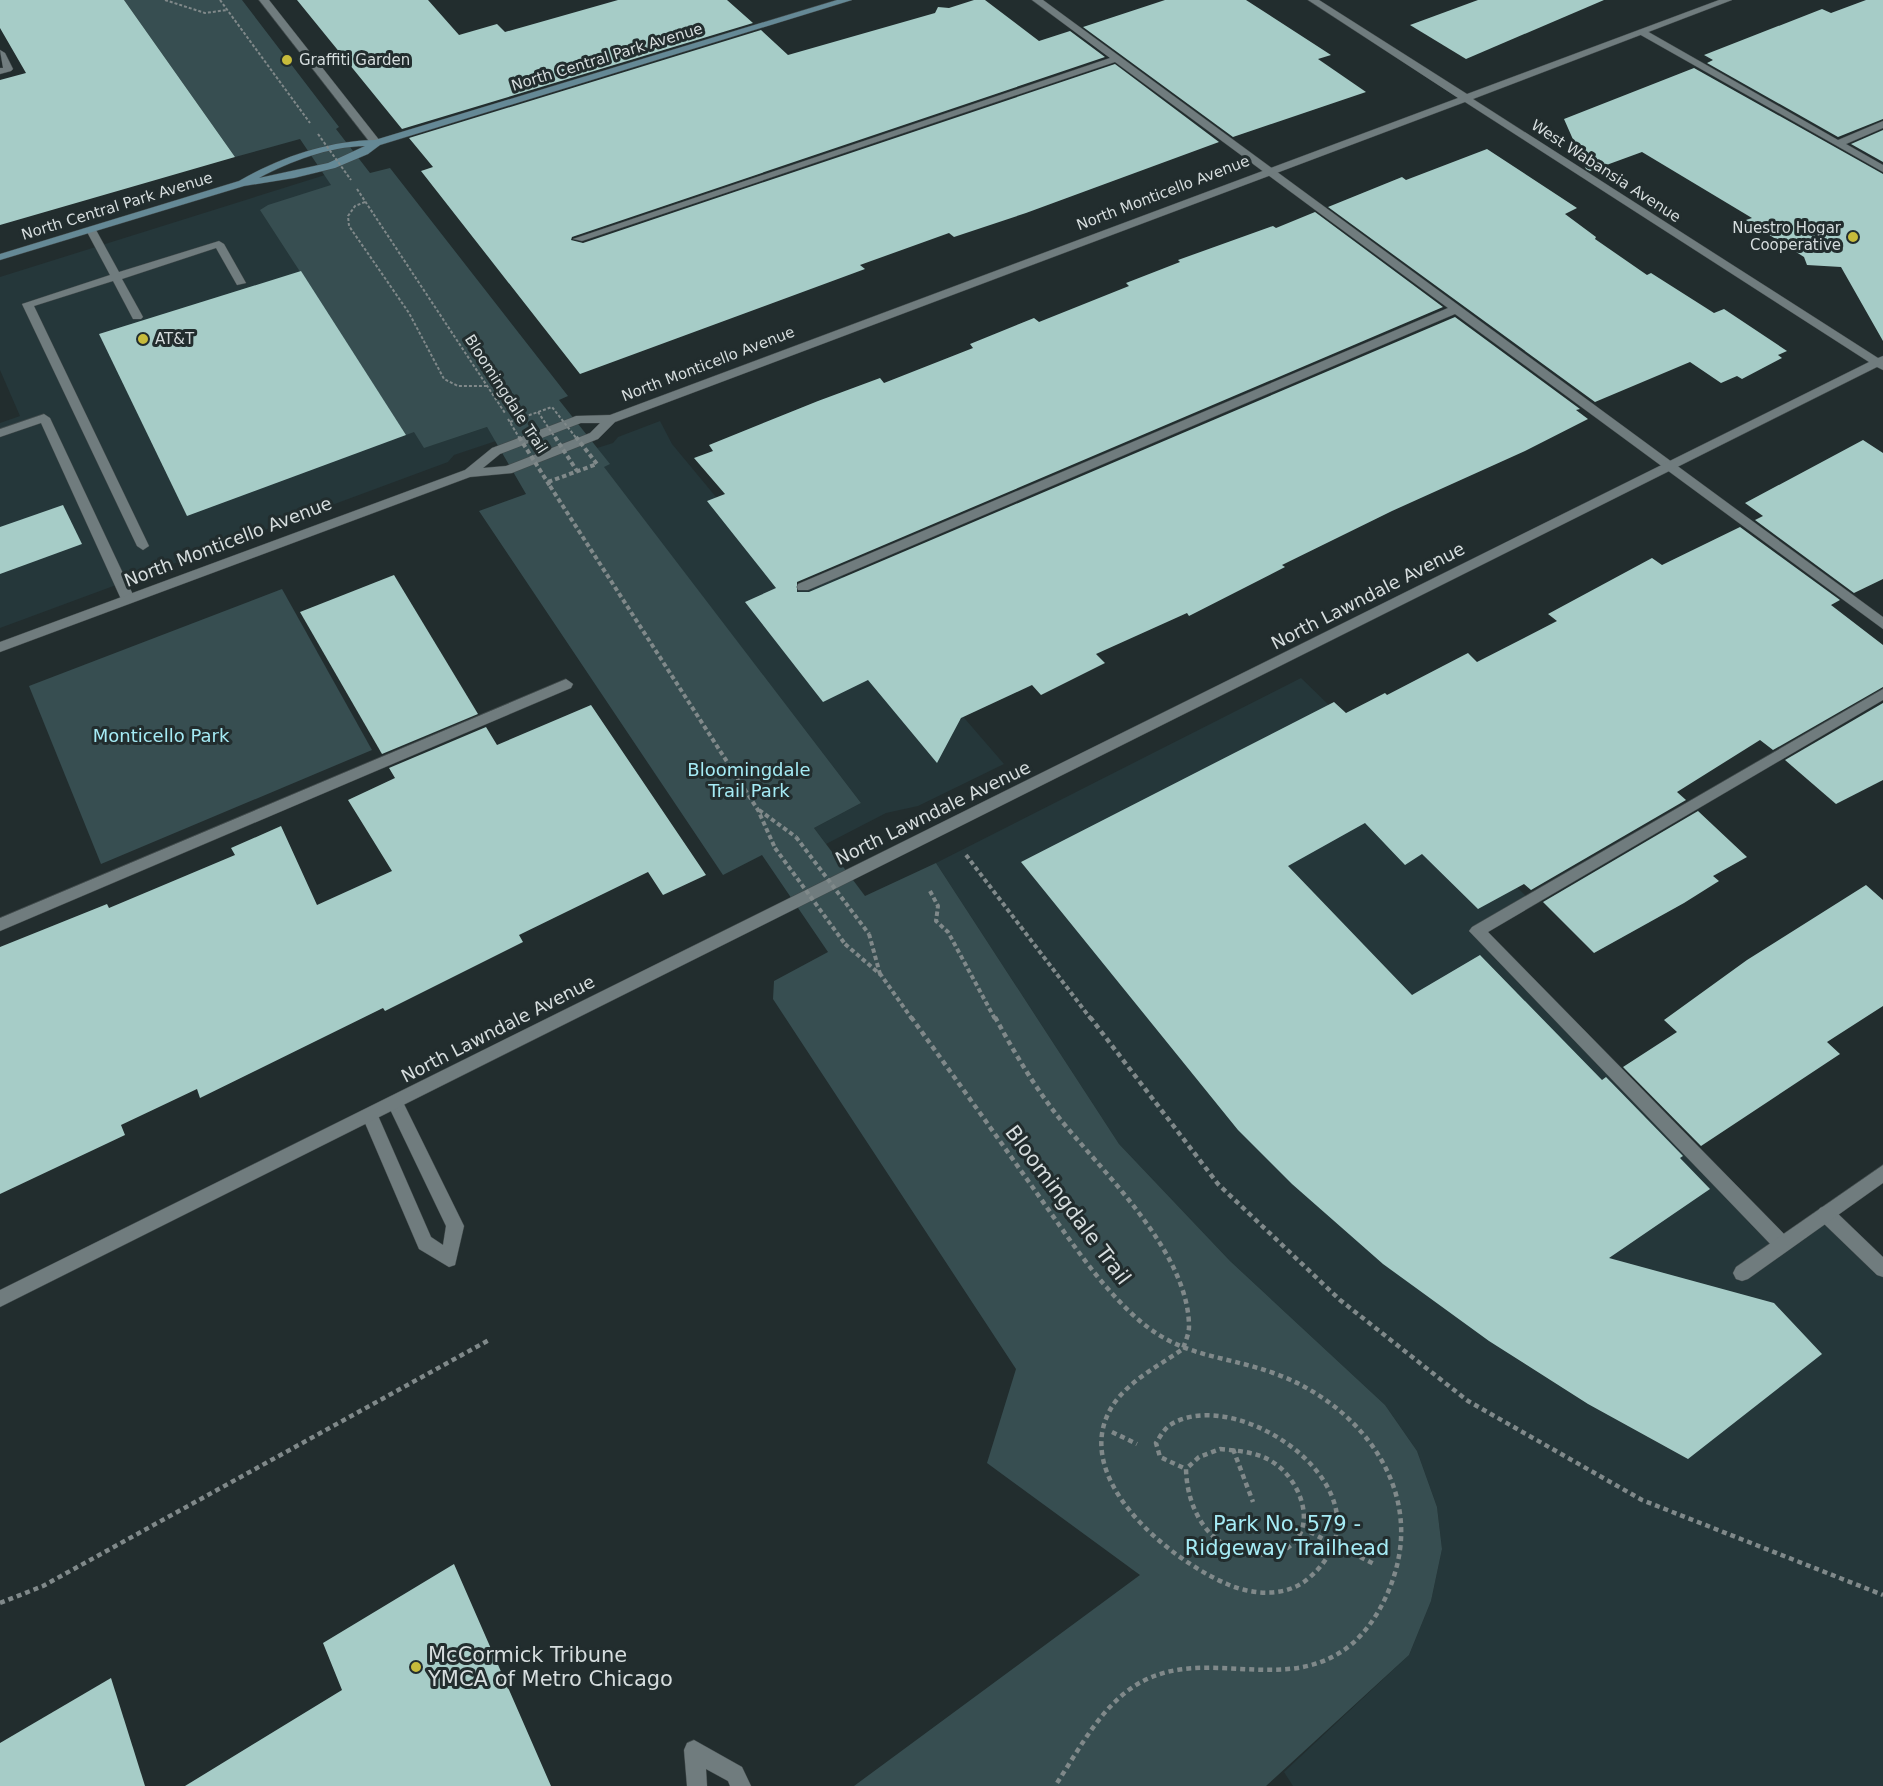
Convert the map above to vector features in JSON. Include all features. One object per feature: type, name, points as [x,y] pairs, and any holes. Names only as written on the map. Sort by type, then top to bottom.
[{"type":"street","points":[[264,0],[376,143]]},
{"type":"street","name":"North Central Park Avenue","points":[[0,257],[243,183],[276,180],[342,161],[364,154],[376,143],[847,0]]},
{"type":"street","points":[[1037,0],[1883,624]]},
{"type":"street","name":"West Wabansia Avenue","points":[[1313,0],[1881,363]]},
{"type":"street","name":"North Monticello Avenue","points":[[469,473],[496,451],[580,419],[611,419],[1727,0]]},
{"type":"street","points":[[1642,32],[1883,168]]},
{"type":"street","points":[[0,53],[8,69],[0,71]]},
{"type":"street","points":[[578,239],[1116,58]]},
{"type":"street","points":[[1839,143],[1883,124]]},
{"type":"street","points":[[91,230],[137,318]]},
{"type":"street","points":[[143,546],[28,304],[219,244],[241,283]]},
{"type":"street","points":[[803,587],[1456,309]]},
{"type":"street","name":"North Lawndale Avenue","points":[[0,1299],[1881,363]]},
{"type":"street","points":[[0,434],[44,418],[128,599]]},
{"type":"street","name":"North Monticello Avenue","points":[[0,647],[469,473],[508,470],[594,436],[611,419]]},
{"type":"street","points":[[0,925],[566,684]]},
{"type":"street","points":[[1782,1244],[1478,931],[1883,694]]},
{"type":"street","points":[[369,1116],[425,1243],[450,1259],[455,1226],[395,1103]]},
{"type":"street","points":[[1742,1273],[1883,1173]]},
{"type":"street","points":[[1826,1214],[1883,1269]]},
{"type":"street","points":[[697,1786],[694,1750],[735,1774],[741,1786]]},
{"type":"path","points":[[165,0],[205,13],[227,10]]},
{"type":"path","points":[[220,0],[311,124]]},
{"type":"path","name":"Bloomingdale Trail","points":[[318,134],[488,386],[758,810],[775,848],[845,944],[881,975],[1087,1263],[1120,1302],[1150,1328],[1183,1348],[1274,1373],[1336,1405],[1366,1437],[1393,1481],[1400,1514],[1400,1553],[1389,1592],[1372,1623],[1342,1652],[1315,1666],[1271,1672],[1226,1667],[1183,1668],[1143,1681],[1112,1705],[1055,1786]]},
{"type":"path","points":[[365,202],[355,207],[348,216],[349,226],[409,313],[444,379],[458,386],[488,386]]},
{"type":"path","points":[[509,421],[552,407],[597,464],[549,484]]},
{"type":"path","points":[[538,412],[577,471]]},
{"type":"path","name":"Bloomingdale Trail","points":[[758,810],[795,837],[868,933],[881,975]]},
{"type":"path","points":[[946,829],[1218,1184],[1340,1300],[1468,1401],[1642,1500],[1883,1595]]},
{"type":"path","points":[[930,891],[938,906],[936,921],[948,932],[1036,1086],[1067,1130],[1127,1200],[1173,1265],[1183,1294],[1189,1328],[1183,1348],[1133,1382],[1110,1411],[1103,1431],[1102,1454],[1108,1478],[1147,1529],[1182,1560],[1216,1579],[1245,1590],[1273,1594],[1296,1587],[1316,1573],[1329,1557],[1335,1540],[1332,1498],[1312,1461],[1281,1439],[1232,1419],[1194,1416],[1175,1421],[1159,1434],[1156,1443],[1160,1458],[1186,1469]]},
{"type":"path","points":[[0,1603],[43,1586],[489,1340]]},
{"type":"path","points":[[1112,1432],[1137,1444]]},
{"type":"path","points":[[1220,1449],[1258,1453],[1278,1464],[1290,1475],[1300,1491],[1305,1512],[1302,1530],[1291,1546],[1272,1555],[1246,1554],[1225,1546],[1208,1532],[1191,1509],[1185,1489],[1186,1469],[1199,1457],[1220,1449]]},
{"type":"path","points":[[1233,1449],[1253,1502]]},
{"type":"path","points":[[1310,1532],[1325,1540]]},
{"type":"path","points":[[1344,1549],[1374,1564]]},
{"type":"shaded area","points":[[325,175],[332,185],[432,445],[487,427],[496,441],[454,455],[448,462],[0,628],[0,423],[20,416],[0,370],[0,277]]},
{"type":"shaded area","points":[[660,421],[672,444],[794,591],[839,573],[1004,764],[918,806],[886,813],[826,844],[814,828],[861,803],[603,467],[609,464],[597,448],[613,443],[618,437]]},
{"type":"shaded area","points":[[1301,678],[1530,900],[1478,931],[1782,1244],[1826,1214],[1883,1269],[1883,1786],[1293,1786],[1284,1772],[1409,1655],[1431,1601],[1442,1549],[1437,1507],[1417,1451],[1385,1405],[1230,1261],[1119,1144],[936,863]],"holes":[[[1509,1354],[1668,1448],[1588,1404]]]},
{"type":"green space","name":"Park No. 579 - Ridgeway Trailhead","points":[[124,0],[242,0],[339,127],[336,129],[370,173],[390,168],[568,396],[559,400],[610,464],[604,467],[861,803],[814,828],[865,896],[936,863],[1119,1144],[1230,1261],[1385,1405],[1417,1451],[1437,1507],[1442,1549],[1431,1601],[1409,1655],[1266,1786],[854,1786],[1140,1575],[987,1463],[1016,1369],[773,999],[774,981],[828,952],[762,855],[723,875],[479,511],[526,494],[487,427],[424,448],[414,432],[406,435],[260,210],[268,205],[331,185],[300,139],[235,157]]},
{"type":"green space","name":"Monticello Park","points":[[282,589],[372,750],[101,864],[29,686]]},
{"type":"building","points":[[0,0],[124,0],[235,157],[0,225],[0,80],[26,73],[0,28]]},
{"type":"building","points":[[297,0],[428,0],[459,35],[497,24],[505,32],[618,0],[727,0],[753,23],[402,129]]},
{"type":"building","points":[[974,0],[985,0],[1039,41],[1070,31],[1105,57],[572,237],[571,240],[583,243],[1115,64],[1219,142],[1026,213],[954,237],[949,233],[860,265],[865,269],[580,374],[421,171],[433,167],[409,138],[761,30],[788,55],[935,13],[938,7],[949,8]]},
{"type":"building","points":[[1165,0],[1246,0],[1331,55],[1318,59],[1366,92],[1233,137],[1083,27]]},
{"type":"building","points":[[1478,0],[1604,0],[1466,59],[1410,25]]},
{"type":"building","points":[[1866,0],[1883,0],[1883,119],[1838,137],[1707,63],[1713,60],[1704,55],[1822,9],[1831,13]]},
{"type":"building","points":[[1694,68],[1883,174],[1883,341],[1841,267],[1807,265],[1804,257],[1746,220],[1752,218],[1642,152],[1590,171],[1586,169],[1564,119]]},
{"type":"building","points":[[1883,130],[1883,162],[1851,144]]},
{"type":"building","points":[[1487,149],[1577,208],[1565,214],[1596,237],[1595,239],[1647,275],[1651,273],[1714,313],[1724,309],[1787,351],[1778,355],[1782,358],[1742,379],[1737,376],[1721,383],[1690,362],[1595,402],[1328,207],[1402,177],[1406,180]]},
{"type":"building","points":[[1315,212],[1443,307],[797,582],[797,592],[809,592],[1455,317],[1580,409],[1576,410],[1588,419],[1282,565],[1285,567],[1189,616],[1187,613],[1096,654],[1105,663],[1041,695],[1032,685],[961,718],[937,763],[868,680],[823,702],[745,602],[776,588],[707,501],[725,494],[694,458],[713,451],[709,445],[818,401],[880,378],[884,383],[973,348],[970,344],[1034,318],[1039,322],[1129,286],[1126,283],[1180,262],[1178,260],[1273,226],[1276,228]]},
{"type":"building","points":[[301,271],[406,435],[187,516],[99,334]]},
{"type":"building","points":[[1863,440],[1883,453],[1883,579],[1854,593],[1755,520],[1763,516],[1745,503]]},
{"type":"building","points":[[63,505],[82,544],[0,574],[0,527]]},
{"type":"building","points":[[1740,527],[1840,600],[1831,605],[1883,645],[1883,687],[1773,750],[1760,740],[1677,792],[1686,800],[1531,890],[1524,884],[1478,909],[1422,854],[1405,865],[1365,823],[1288,866],[1412,995],[1480,955],[1602,1080],[1606,1077],[1683,1156],[1680,1158],[1710,1189],[1609,1258],[1774,1303],[1822,1354],[1688,1459],[1588,1404],[1489,1341],[1383,1264],[1292,1184],[1238,1130],[1021,862],[1334,702],[1346,713],[1385,693],[1387,695],[1468,653],[1477,662],[1557,621],[1548,614],[1652,558],[1662,565]]},
{"type":"building","points":[[394,575],[478,714],[382,754],[300,612]]},
{"type":"building","points":[[1883,703],[1883,780],[1836,804],[1785,760]]},
{"type":"building","points":[[591,705],[706,875],[663,895],[648,872],[519,935],[523,942],[385,1011],[383,1008],[200,1098],[197,1089],[121,1125],[125,1135],[0,1194],[0,947],[107,904],[109,908],[235,855],[231,848],[281,826],[317,905],[392,871],[348,800],[395,778],[389,768],[486,727],[497,745]]},
{"type":"building","points":[[1698,811],[1747,857],[1713,876],[1719,881],[1684,903],[1594,953],[1543,902]]},
{"type":"building","points":[[1866,885],[1883,900],[1883,1006],[1827,1042],[1840,1054],[1701,1146],[1623,1067],[1677,1032],[1664,1020],[1747,960]]},
{"type":"building","name":"McCormick Tribune YMCA of Metro Chicago","points":[[454,1564],[551,1786],[185,1786],[342,1690],[323,1643]]},
{"type":"building","points":[[111,1678],[145,1786],[0,1786],[0,1743]]},
{"type":"place","name":"Graffiti Garden","points":[[287,60]]},
{"type":"place","name":"Nuestro Hogar Cooperative","points":[[1853,237]]},
{"type":"place","name":"AT&T","points":[[143,339]]},
{"type":"place","name":"McCormick Tribune YMCA of Metro Chicago","points":[[416,1667]]},
{"type":"park label","name":"Bloomingdale Trail Park","points":[[749,780]]}]
